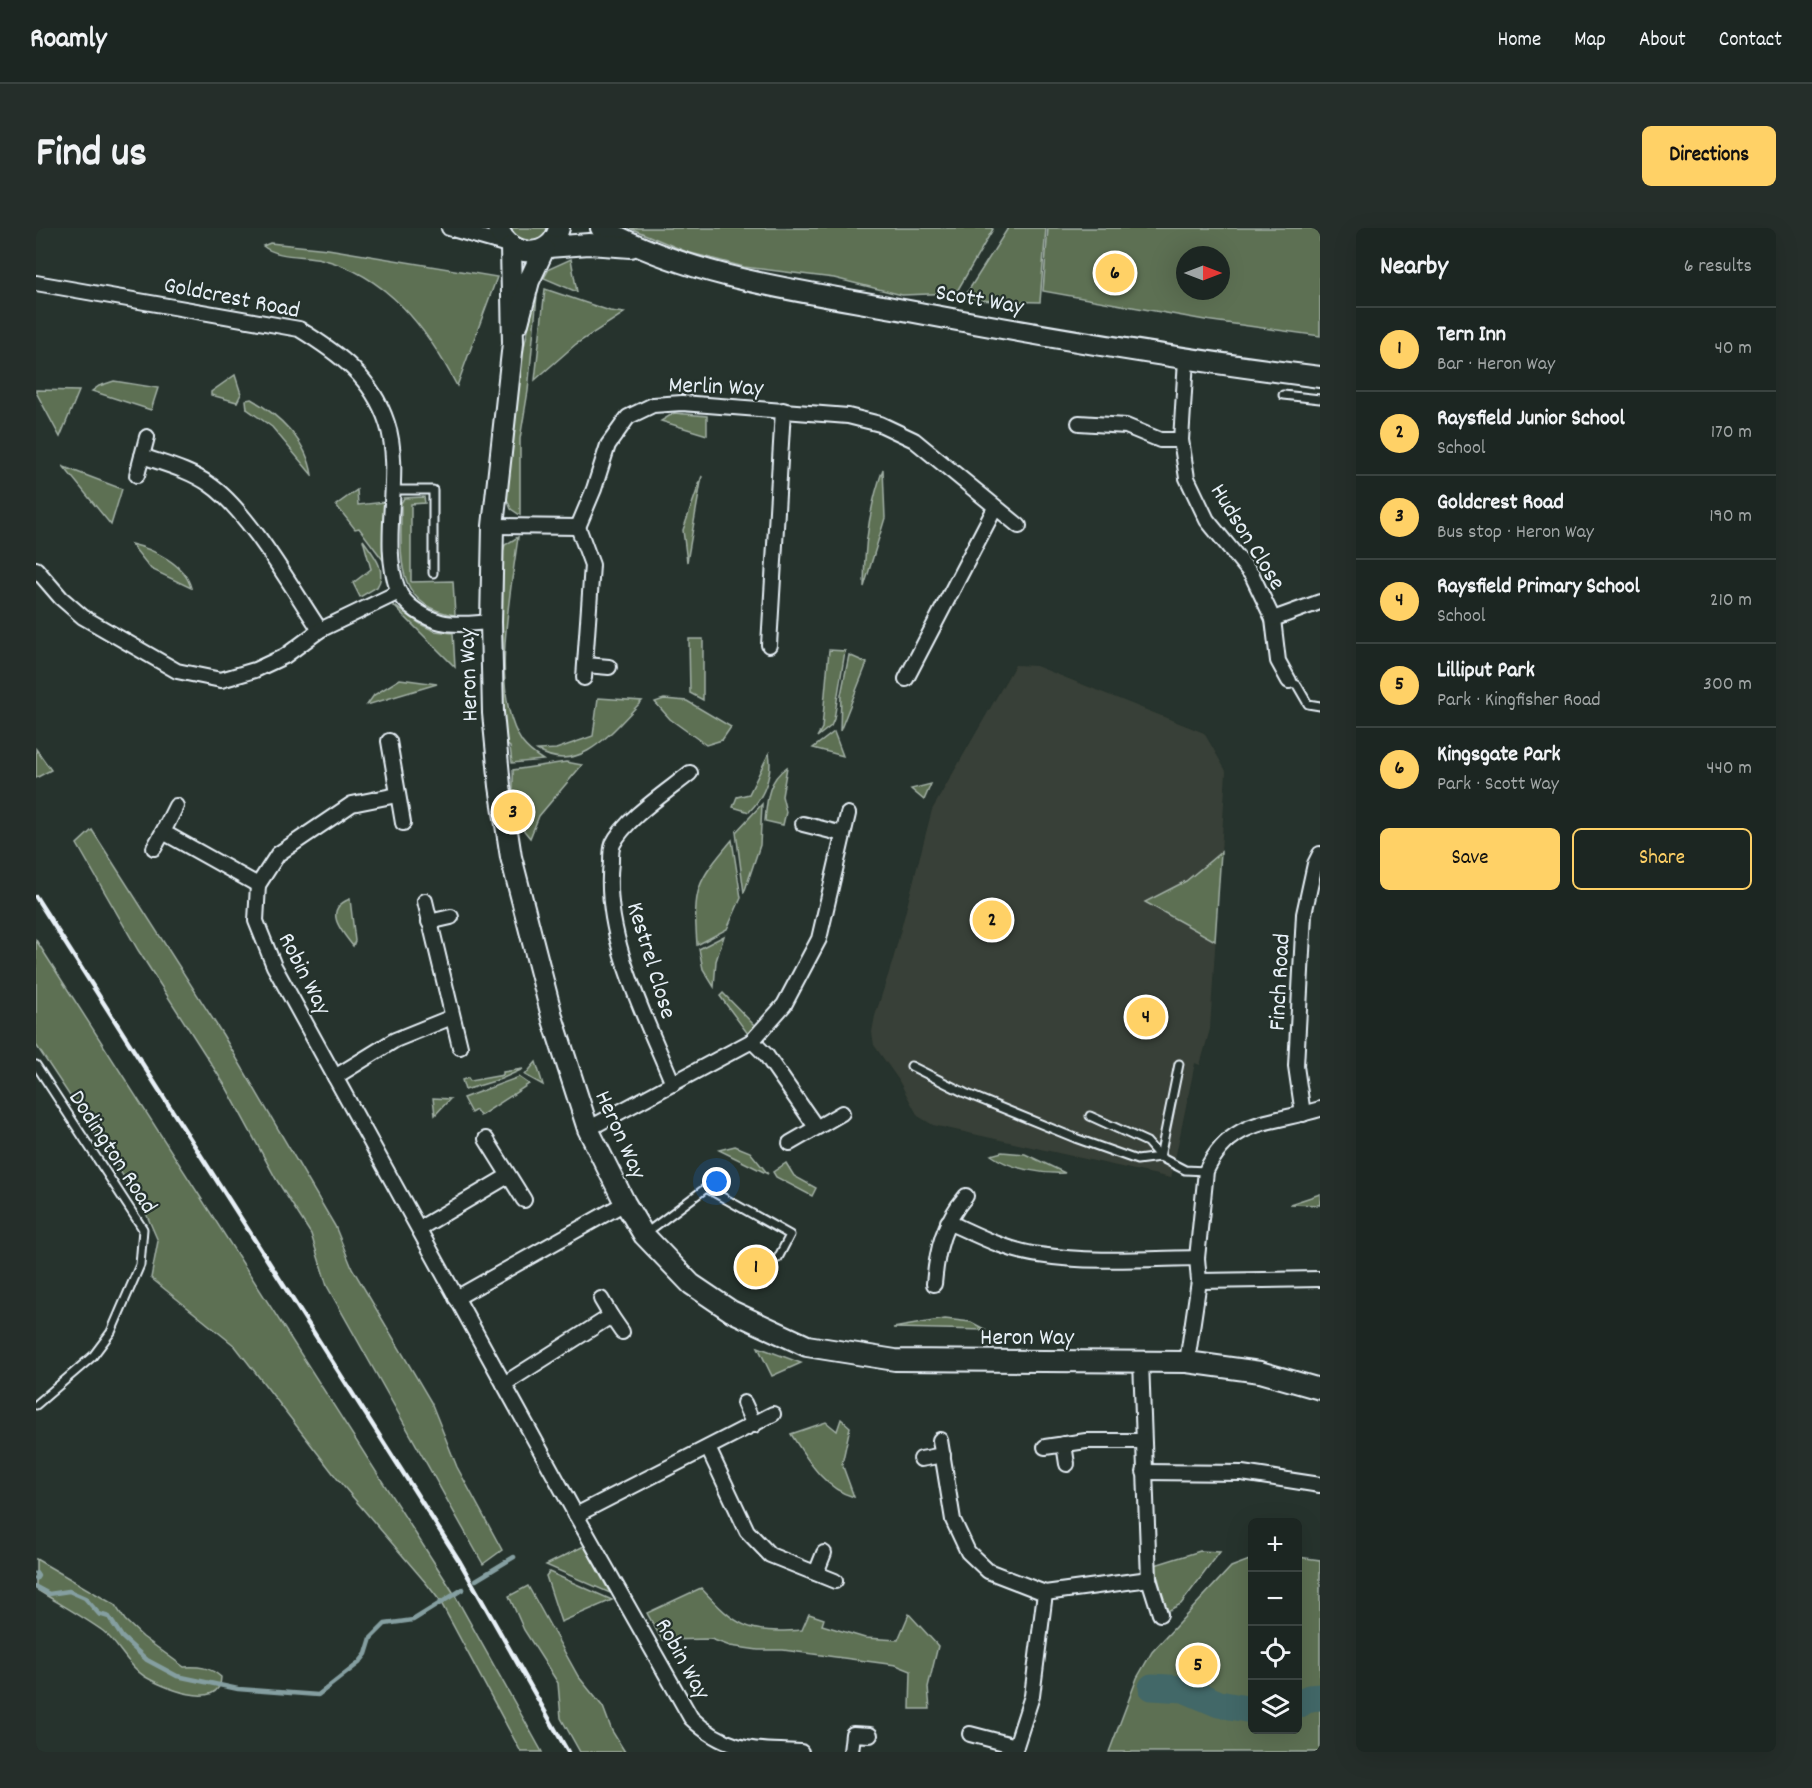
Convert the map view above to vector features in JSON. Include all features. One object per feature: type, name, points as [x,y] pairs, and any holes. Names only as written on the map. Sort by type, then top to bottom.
[{"type":"street","points":[[449,228],[506,240]]},
{"type":"street","name":"Heron Way","points":[[560,228],[546,248],[529,281],[513,343],[493,526],[490,622],[492,713],[511,857],[553,1020],[588,1129],[625,1203],[644,1235],[691,1284],[731,1311],[807,1346],[895,1360],[1187,1362],[1260,1372],[1320,1389]]},
{"type":"street","name":"Scott Way","points":[[601,228],[637,247],[700,271],[947,319],[1186,360],[1320,377]]},
{"type":"street","name":"Scott Way","points":[[506,240],[519,251],[534,252],[546,248],[589,244],[637,247]]},
{"type":"street","name":"Heron Way","points":[[506,240],[513,343]]},
{"type":"street","name":"Goldcrest Road","points":[[36,283],[299,329],[335,351],[356,369],[374,393],[388,424],[393,457],[393,571],[399,592]]},
{"type":"street","name":"Hudson Close","points":[[1186,360],[1181,440],[1187,478],[1207,520],[1252,575],[1273,620],[1278,661],[1289,681]]},
{"type":"street","name":"Merlin Way","points":[[578,527],[594,489],[608,445],[627,417],[653,405],[682,403],[848,416],[892,429],[914,440],[1019,526]]},
{"type":"street","name":"Merlin Way","points":[[770,645],[783,410]]},
{"type":"street","points":[[1079,423],[1126,426],[1160,440],[1181,440]]},
{"type":"street","points":[[136,474],[147,437]]},
{"type":"street","points":[[142,456],[179,469],[210,484],[240,513],[320,630]]},
{"type":"street","points":[[906,678],[995,508]]},
{"type":"street","points":[[493,526],[578,527],[592,565],[585,672],[609,668]]},
{"type":"street","points":[[36,569],[61,598],[83,617],[177,671],[221,680],[255,670],[285,656],[320,630],[399,592],[410,606],[424,616],[441,622],[490,622]]},
{"type":"street","name":"Hudson Close","points":[[1273,620],[1320,602]]},
{"type":"street","points":[[389,741],[403,822]]},
{"type":"street","name":"Kestrel Close","points":[[673,1084],[639,1002],[612,918],[609,878],[613,845],[629,824],[690,773]]},
{"type":"street","name":"Robin Way","points":[[397,795],[352,804],[278,854],[258,885],[256,921],[274,966],[576,1515],[691,1718],[717,1742],[732,1747],[801,1752]]},
{"type":"street","points":[[154,848],[176,806]]},
{"type":"street","points":[[588,1129],[752,1041],[784,1005],[819,939],[848,814]]},
{"type":"street","points":[[803,824],[843,834]]},
{"type":"street","points":[[163,832],[258,885]]},
{"type":"street","name":"Finch Road","points":[[1303,1114],[1296,1066],[1304,914],[1315,864],[1320,854]]},
{"type":"street","points":[[424,901],[460,1047]]},
{"type":"street","points":[[429,922],[451,917]]},
{"type":"street","points":[[335,1077],[395,1040],[452,1017]]},
{"type":"street","points":[[752,1041],[766,1055],[816,1127]]},
{"type":"street","points":[[1187,1362],[1199,1281],[1197,1258],[1206,1171],[1224,1142],[1245,1127],[1320,1109]]},
{"type":"street","points":[[790,1143],[842,1113]]},
{"type":"street","points":[[486,1139],[524,1200]]},
{"type":"street","points":[[420,1228],[508,1176]]},
{"type":"street","points":[[934,1284],[937,1252],[948,1222],[966,1196]]},
{"type":"street","points":[[456,1298],[625,1203]]},
{"type":"street","points":[[948,1222],[997,1244],[1038,1255],[1096,1260],[1197,1258]]},
{"type":"street","points":[[1199,1281],[1320,1279]]},
{"type":"street","points":[[601,1299],[622,1332]]},
{"type":"street","points":[[504,1384],[611,1316]]},
{"type":"street","points":[[1141,1361],[1142,1441],[1149,1579],[1160,1614]]},
{"type":"street","points":[[744,1403],[754,1425]]},
{"type":"street","points":[[576,1515],[773,1414]]},
{"type":"street","points":[[940,1440],[953,1520],[969,1552],[988,1571],[1045,1593],[1149,1579]]},
{"type":"street","points":[[1045,1447],[1086,1440],[1142,1441]]},
{"type":"street","points":[[1064,1444],[1067,1464]]},
{"type":"street","points":[[708,1448],[747,1531],[770,1556],[835,1581]]},
{"type":"street","points":[[921,1459],[943,1455]]},
{"type":"street","points":[[1144,1472],[1242,1473],[1320,1485]]},
{"type":"street","points":[[816,1574],[824,1553]]},
{"type":"street","points":[[970,1734],[1015,1749],[1032,1696],[1042,1633],[1045,1593]]},
{"type":"street","points":[[851,1752],[853,1734],[870,1735]]},
{"type":"lane","points":[[1283,395],[1320,399]]},
{"type":"lane","points":[[393,490],[434,490],[434,573]]},
{"type":"lane","points":[[1289,681],[1297,685],[1308,704],[1320,706]]},
{"type":"lane","points":[[1160,1157],[1179,1064]]},
{"type":"lane","name":"Dodington Road","points":[[36,1065],[142,1229],[140,1265],[111,1332],[93,1356],[36,1405]]},
{"type":"lane","points":[[911,1066],[964,1093],[1075,1138],[1137,1160],[1160,1157]]},
{"type":"lane","points":[[1090,1116],[1147,1142],[1160,1157],[1185,1170],[1206,1171]]},
{"type":"lane","points":[[644,1235],[706,1188],[790,1235],[778,1258]]},
{"type":"shaded area","points":[[1015,665],[1036,666],[1204,733],[1226,771],[1210,1029],[1200,1065],[1195,1063],[1171,1178],[933,1125],[918,1116],[898,1079],[874,1045],[872,1032],[875,1016],[893,960],[932,810]]},
{"type":"green space","points":[[508,228],[551,228],[547,237],[534,244],[514,238]]},
{"type":"green space","points":[[630,228],[993,229],[956,293],[902,295],[834,278],[744,267],[687,252]]},
{"type":"green space","points":[[1008,228],[1046,228],[1040,302],[966,300],[965,296]]},
{"type":"green space","points":[[1048,228],[1320,228],[1320,336],[1205,320],[1043,291]]},
{"type":"green space","points":[[270,243],[328,249],[497,277],[457,386],[418,325],[385,291],[366,277],[345,267],[321,259],[275,253],[263,246]]},
{"type":"green space","points":[[571,259],[577,292],[544,278],[549,269]]},
{"type":"green space","points":[[538,285],[528,391],[520,439],[520,515],[511,509],[505,494],[519,369]]},
{"type":"green space","points":[[545,289],[610,311],[624,313],[576,344],[535,380]]},
{"type":"green space","points":[[235,375],[241,394],[237,402],[211,395],[211,392]]},
{"type":"green space","points":[[114,381],[158,388],[151,410],[92,391]]},
{"type":"green space","points":[[36,390],[79,391],[60,437],[36,392]]},
{"type":"green space","points":[[251,399],[272,413],[290,430],[304,451],[312,475],[272,427],[247,409],[246,400]]},
{"type":"green space","points":[[674,413],[707,416],[707,435],[661,421]]},
{"type":"green space","points":[[64,467],[122,489],[111,525]]},
{"type":"green space","points":[[883,469],[885,518],[864,587],[868,527]]},
{"type":"green space","points":[[702,476],[687,562],[683,530]]},
{"type":"green space","points":[[357,490],[358,505],[385,502],[386,564],[359,528],[355,529],[336,505]]},
{"type":"green space","points":[[424,497],[425,503],[411,504],[411,582],[453,581],[455,615],[434,610],[420,601],[410,589],[404,574],[401,503],[404,498]]},
{"type":"green space","points":[[518,537],[507,614],[504,670],[506,697],[512,721],[522,742],[543,760],[512,763],[510,747],[505,743],[499,638],[501,558],[505,545]]},
{"type":"green space","points":[[363,540],[378,562],[381,574],[377,587],[360,597],[353,583],[371,569]]},
{"type":"green space","points":[[131,544],[167,559],[188,579],[191,588],[151,569]]},
{"type":"green space","points":[[392,604],[422,625],[435,631],[453,633],[455,667]]},
{"type":"green space","points":[[689,639],[703,639],[703,700],[690,693]]},
{"type":"green space","points":[[829,650],[845,651],[834,719],[831,726],[817,737],[822,728]]},
{"type":"green space","points":[[849,655],[867,663],[840,731],[841,695]]},
{"type":"green space","points":[[400,679],[437,684],[367,705],[374,695]]},
{"type":"green space","points":[[598,698],[642,701],[608,736],[582,754],[568,758],[553,757],[537,750],[556,749],[593,736]]},
{"type":"green space","points":[[664,699],[687,701],[731,727],[722,740],[706,745],[670,719],[655,702]]},
{"type":"green space","points":[[834,732],[843,756],[813,748]]},
{"type":"green space","points":[[36,749],[51,770],[36,778]]},
{"type":"green space","points":[[769,753],[770,769],[759,799],[749,812],[733,807],[737,797],[749,794]]},
{"type":"green space","points":[[566,762],[582,765],[539,816],[530,838],[518,821],[513,806],[513,770]]},
{"type":"green space","points":[[787,767],[782,796],[786,812],[783,825],[765,821],[772,784]]},
{"type":"green space","points":[[931,784],[924,800],[911,789]]},
{"type":"green space","points":[[762,804],[760,845],[744,893],[736,832]]},
{"type":"green space","points":[[92,830],[223,1035],[335,1226],[352,1268],[431,1402],[457,1467],[502,1550],[483,1564],[327,1286],[311,1234],[276,1179],[226,1087],[138,950],[77,844]]},
{"type":"green space","points":[[732,840],[741,898],[727,929],[697,945],[696,911],[700,887],[704,877]]},
{"type":"green space","points":[[1221,852],[1215,941],[1145,902],[1186,881]]},
{"type":"green space","points":[[350,899],[355,941],[353,946],[336,920],[337,908]]},
{"type":"green space","points":[[724,936],[716,961],[714,987],[703,969],[699,949]]},
{"type":"green space","points":[[36,940],[453,1592],[542,1752],[521,1752],[440,1601],[339,1481],[235,1346],[151,1278],[158,1241],[142,1204],[36,1045]]},
{"type":"green space","points":[[723,993],[756,1027],[748,1034],[720,996]]},
{"type":"green space","points":[[536,1062],[543,1085],[525,1075]]},
{"type":"green space","points":[[523,1069],[501,1079],[465,1090],[462,1080],[468,1078],[470,1081]]},
{"type":"green space","points":[[519,1077],[529,1084],[480,1116],[476,1110],[471,1113],[463,1098]]},
{"type":"green space","points":[[433,1098],[450,1099],[435,1115]]},
{"type":"green space","points":[[735,1146],[750,1152],[768,1174],[719,1150]]},
{"type":"green space","points":[[1002,1152],[1025,1154],[1065,1173],[1026,1170],[1007,1164],[991,1155]]},
{"type":"green space","points":[[786,1163],[794,1176],[816,1188],[812,1196],[776,1177],[773,1172]]},
{"type":"green space","points":[[1320,1194],[1320,1205],[1290,1204]]},
{"type":"green space","points":[[945,1319],[971,1322],[986,1330],[893,1328]]},
{"type":"green space","points":[[758,1347],[801,1363],[772,1376]]},
{"type":"green space","points":[[841,1419],[850,1427],[842,1464],[854,1497],[834,1487],[817,1472],[791,1434],[826,1422],[837,1431]]},
{"type":"green space","points":[[584,1546],[610,1593],[546,1565]]},
{"type":"green space","points":[[1200,1551],[1220,1552],[1181,1604],[1166,1612],[1155,1565]]},
{"type":"green space","points":[[1302,1558],[1320,1560],[1320,1752],[1109,1752],[1137,1678],[1152,1652],[1231,1567],[1248,1561],[1248,1734],[1302,1734]]},
{"type":"green space","points":[[36,1559],[115,1605],[125,1620],[143,1637],[184,1667],[213,1671],[221,1677],[218,1688],[211,1693],[201,1695],[188,1694],[144,1676],[103,1631],[36,1589]]},
{"type":"green space","points":[[549,1572],[612,1600],[561,1622],[546,1576]]},
{"type":"green space","points":[[528,1586],[578,1676],[603,1707],[612,1731],[625,1752],[580,1752],[561,1718],[558,1683],[524,1630],[509,1596]]},
{"type":"green space","points":[[701,1588],[724,1612],[745,1625],[768,1631],[802,1630],[809,1614],[824,1619],[822,1625],[865,1638],[898,1640],[909,1614],[938,1646],[928,1687],[930,1709],[910,1709],[911,1671],[896,1665],[783,1650],[758,1650],[730,1646],[711,1639],[662,1640],[647,1613]]},
{"type":"waterway","points":[[476,1580],[514,1557]]},
{"type":"waterway","points":[[36,1573],[38,1576],[36,1579]]},
{"type":"waterway","points":[[36,1587],[49,1594],[69,1591],[85,1598],[99,1614],[109,1617],[122,1637],[147,1660],[177,1676],[238,1689],[318,1695],[359,1663],[366,1654],[371,1638],[385,1624],[413,1620],[463,1589]]},
{"type":"waterway","points":[[1152,1687],[1184,1689],[1219,1704],[1248,1709]]},
{"type":"waterway","points":[[1302,1702],[1309,1698],[1320,1697]]},
{"type":"railway","points":[[36,897],[460,1562],[568,1752]]},
{"type":"place","name":"Kingsgate Park","points":[[1115,273]]},
{"type":"place","name":"Goldcrest Road","points":[[513,812]]},
{"type":"place","name":"Raysfield Junior School","points":[[992,920]]},
{"type":"place","name":"Raysfield Primary School","points":[[1146,1017]]},
{"type":"place","name":"Tern Inn","points":[[756,1267]]},
{"type":"place","name":"Lilliput Park","points":[[1198,1665]]}]
